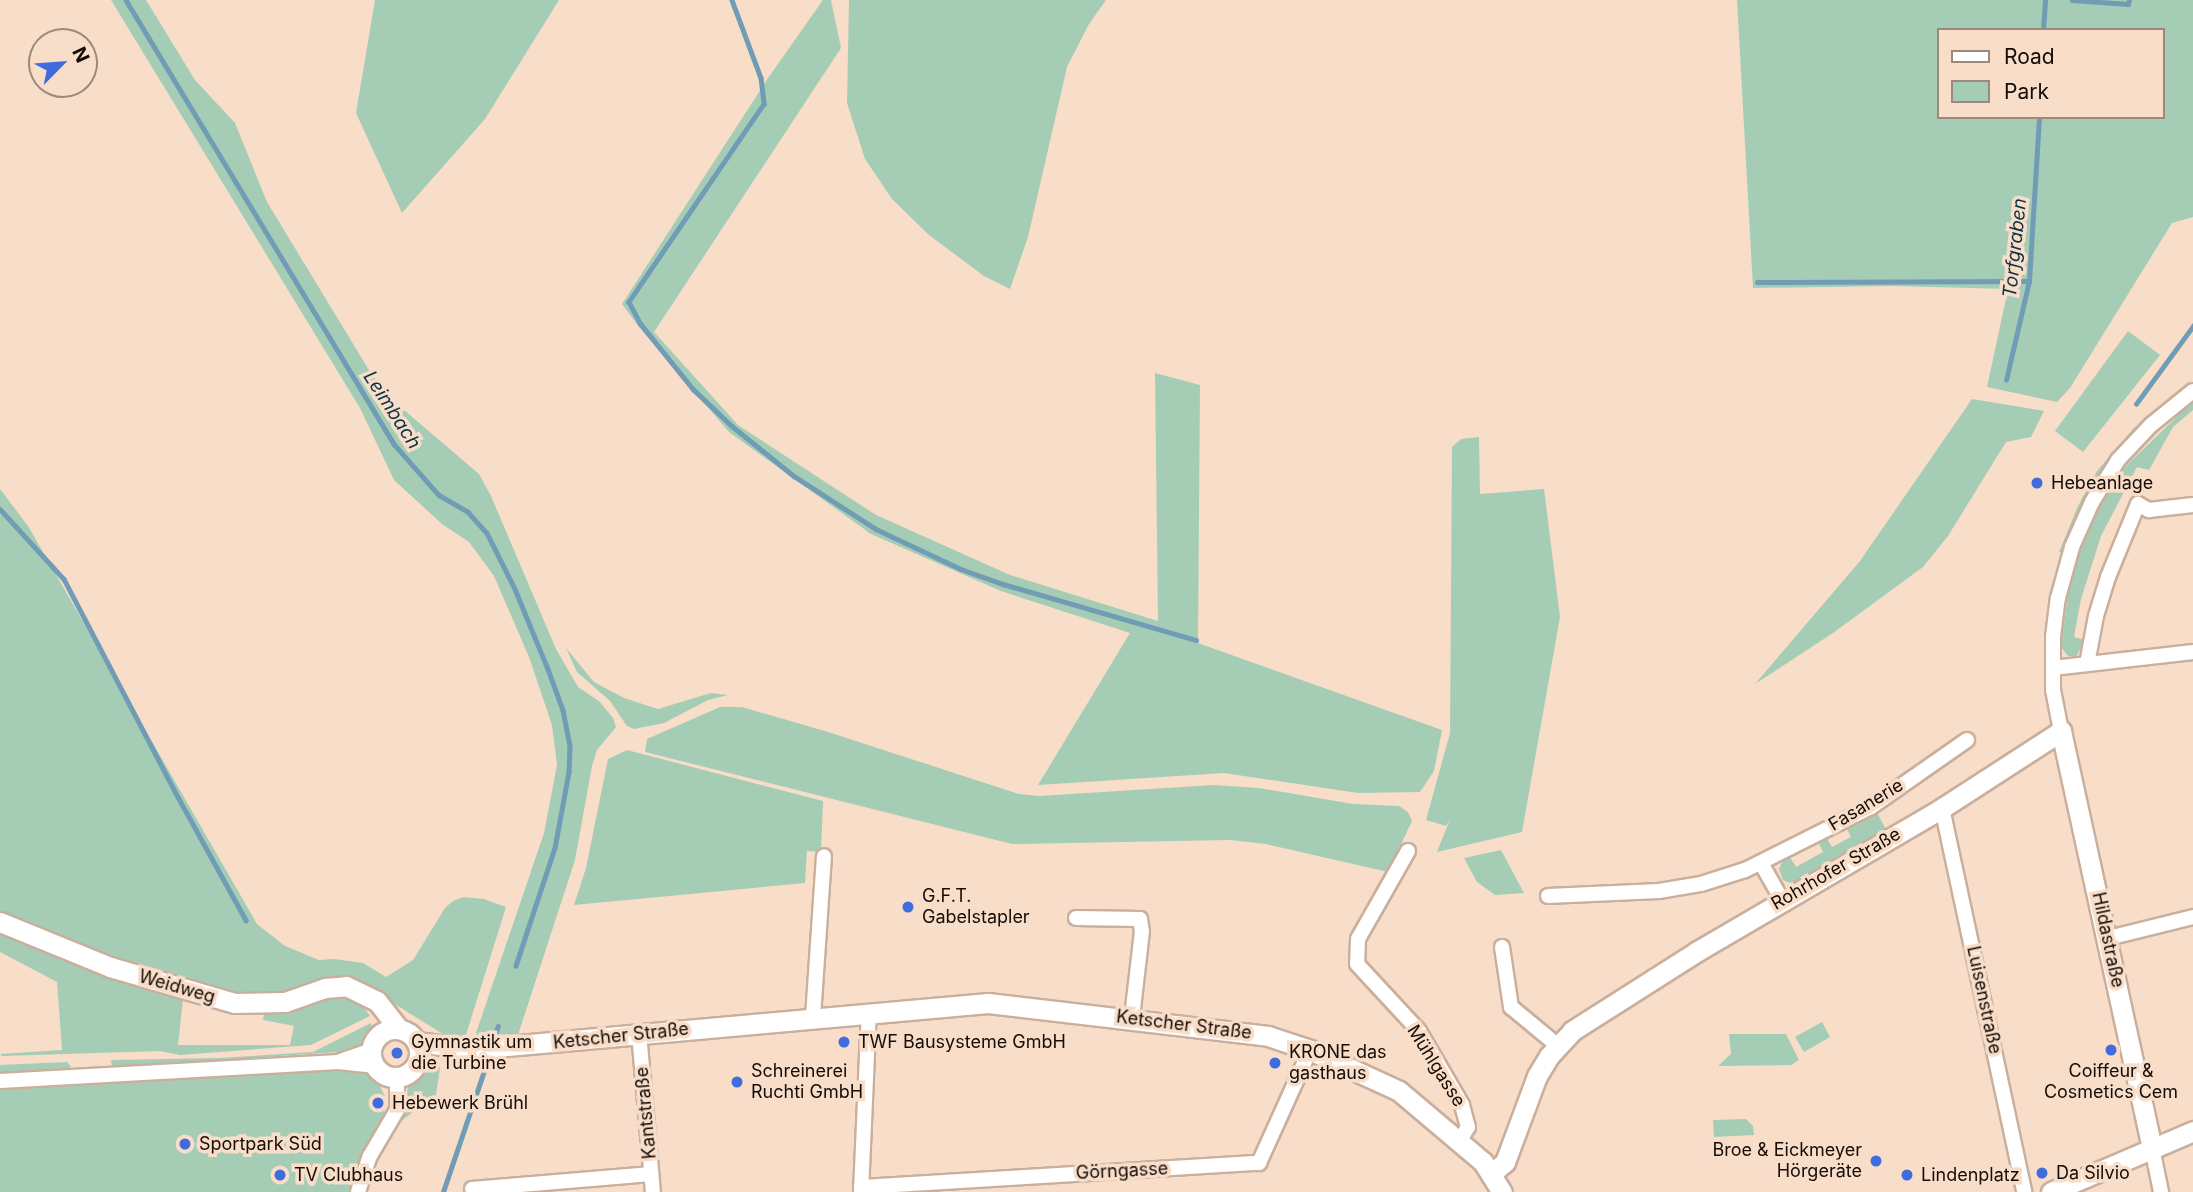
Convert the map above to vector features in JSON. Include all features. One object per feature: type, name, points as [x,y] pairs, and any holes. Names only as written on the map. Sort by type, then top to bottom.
[{"type":"main road","name":"Rohrhofer Straße","points":[[1492,1173],[1505,1162],[1537,1076],[1557,1045],[1588,1020],[1782,900],[1942,808],[2062,731]]},
{"type":"main road","name":"Hildastraße","points":[[2062,731],[2152,1148]]},
{"type":"main road","name":"Weidweg","points":[[0,922],[110,967],[235,1003],[285,1002],[339,985],[377,1001],[381,1045]]},
{"type":"main road","name":"Ketscher Straße","points":[[417,1052],[988,1003],[1132,1018],[1269,1036],[1310,1050],[1399,1091],[1492,1173],[1502,1192]]},
{"type":"main road","points":[[381,1045],[417,1052],[406,1074],[397,1077],[381,1072],[381,1045]]},
{"type":"main road","points":[[2051,1192],[2193,1131]]},
{"type":"street","points":[[2062,731],[2053,690],[2053,667],[2058,598],[2072,547],[2092,502],[2118,460],[2136,440],[2193,391]]},
{"type":"street","points":[[2087,664],[2096,616],[2138,504],[2149,510],[2193,505]]},
{"type":"street","points":[[2053,667],[2193,652]]},
{"type":"street","name":"Fasanerie","points":[[1548,895],[1659,891],[1701,884],[1760,863],[1871,807],[1967,740]]},
{"type":"street","name":"Luisenstraße","points":[[1942,808],[2024,1192]]},
{"type":"street","name":"Mühlgasse","points":[[1408,851],[1358,939],[1357,964],[1419,1031],[1462,1105],[1468,1127],[1459,1142]]},
{"type":"street","points":[[813,1017],[824,856]]},
{"type":"street","points":[[1760,863],[1782,900]]},
{"type":"street","points":[[2108,938],[2193,917]]},
{"type":"street","points":[[1076,918],[1140,919],[1142,930],[1132,1018]]},
{"type":"street","points":[[1502,947],[1511,1007],[1557,1045]]},
{"type":"street","points":[[861,1189],[869,1012]]},
{"type":"street","name":"Kantstraße","points":[[639,1033],[653,1192]]},
{"type":"street","points":[[0,1081],[338,1062],[381,1045]]},
{"type":"street","name":"Görngasse","points":[[861,1189],[1259,1163],[1310,1050]]},
{"type":"street","points":[[358,1192],[370,1156],[397,1110],[397,1077]]},
{"type":"street","points":[[2152,1148],[2161,1192]]},
{"type":"street","points":[[472,1189],[651,1174]]},
{"type":"green space","points":[[111,0],[146,0],[195,80],[235,123],[267,202],[372,375],[397,404],[479,474],[491,496],[556,649],[578,687],[599,701],[613,718],[616,727],[597,750],[592,766],[575,860],[518,1035],[475,1036],[544,833],[557,765],[552,725],[529,657],[494,576],[469,542],[442,524],[394,480],[360,408]]},
{"type":"green space","points":[[375,0],[559,0],[485,119],[402,213],[356,113]]},
{"type":"green space","points":[[823,0],[831,0],[841,48],[654,332],[738,425],[876,515],[1010,575],[1158,621],[1155,373],[1200,385],[1198,643],[1442,730],[1434,771],[1420,792],[1358,793],[1224,773],[1038,785],[1130,633],[1001,591],[871,534],[729,432],[639,327],[622,304],[768,78]]},
{"type":"green space","points":[[849,0],[1106,0],[1089,24],[1067,67],[1028,237],[1010,289],[984,276],[929,235],[892,199],[865,159],[847,103]]},
{"type":"green space","points":[[1737,0],[2193,0],[2193,217],[2172,223],[2070,388],[2057,402],[1987,387],[2008,289],[1893,286],[1753,288]]},
{"type":"green space","points":[[2128,331],[2160,355],[2083,452],[2055,431]]},
{"type":"green space","points":[[2193,378],[2135,431],[2111,458],[2090,489],[2062,553],[2059,552],[2078,506],[2097,471],[2134,428]]},
{"type":"green space","points":[[1972,399],[2044,411],[2031,437],[2006,442],[1948,536],[1923,567],[1833,633],[1755,684],[1860,561]]},
{"type":"green space","points":[[2193,401],[2193,410],[2173,427],[2149,470],[2137,467],[2101,536],[2081,599],[2074,637],[2085,640],[2076,657],[2068,656],[2061,647],[2067,601],[2076,562],[2098,508],[2125,467]]},
{"type":"green space","points":[[1479,437],[1480,494],[1544,489],[1560,617],[1522,832],[1437,852],[1450,819],[1446,826],[1426,820],[1450,733],[1452,447],[1461,439]]},
{"type":"green space","points":[[0,489],[28,526],[257,924],[285,946],[319,960],[363,963],[386,977],[413,960],[445,908],[453,901],[463,897],[484,899],[506,907],[465,1038],[443,1034],[393,1003],[388,1005],[366,984],[345,977],[285,993],[246,997],[140,970],[0,916]]},
{"type":"green space","points":[[566,648],[594,682],[624,698],[658,709],[711,693],[728,695],[708,700],[664,723],[634,729],[627,726],[610,701],[577,672]]},
{"type":"green space","points":[[720,707],[742,707],[828,732],[1019,794],[1040,796],[1213,785],[1259,788],[1353,804],[1399,806],[1408,812],[1412,821],[1388,872],[1266,844],[1230,840],[1012,844],[645,752],[647,739]]},
{"type":"green space","points":[[627,750],[823,801],[821,852],[807,851],[805,883],[574,905],[586,868],[608,759]]},
{"type":"green space","points":[[1876,811],[1887,831],[1799,882],[1793,884],[1783,880],[1779,869],[1782,862],[1790,857],[1796,867],[1823,852],[1818,842],[1826,837],[1832,847],[1851,837],[1846,827]]},
{"type":"green space","points":[[1501,850],[1524,893],[1495,895],[1477,882],[1464,858]]},
{"type":"green space","points":[[0,933],[61,960],[183,999],[178,1045],[290,1045],[294,1026],[263,1020],[265,1011],[302,1007],[321,998],[344,995],[360,1002],[370,1016],[311,1045],[180,1055],[160,1051],[2,1056],[0,1054],[62,1050],[57,982],[0,952]]},
{"type":"green space","points":[[1822,1022],[1830,1037],[1804,1052],[1795,1037]]},
{"type":"green space","points":[[371,1023],[373,1032],[368,1041],[352,1051],[118,1067],[112,1065],[111,1060],[219,1058],[313,1052]]},
{"type":"green space","points":[[1729,1034],[1786,1034],[1799,1060],[1791,1065],[1718,1066],[1731,1054]]},
{"type":"green space","points":[[436,1061],[440,1068],[436,1095],[401,1121],[409,1082]]},
{"type":"green space","points":[[67,1062],[71,1067],[68,1069],[0,1073],[0,1065]]},
{"type":"green space","name":"Sportpark Süd","points":[[332,1071],[365,1072],[377,1081],[385,1096],[384,1118],[349,1192],[0,1192],[0,1088]]},
{"type":"green space","points":[[1746,1119],[1753,1126],[1754,1135],[1714,1137],[1713,1120]]},
{"type":"waterway","name":"Leimbach","points":[[126,0],[394,444],[439,495],[468,512],[487,533],[515,589],[548,669],[563,710],[570,745],[569,772],[555,848],[516,966]]},
{"type":"waterway","points":[[732,0],[761,78],[764,104],[629,302],[640,323],[693,389],[732,426],[794,476],[876,529],[961,569],[1003,584],[1196,640]]},
{"type":"waterway","name":"Torfgraben","points":[[2043,28],[2045,0]]},
{"type":"waterway","points":[[2072,0],[2128,4],[2129,0]]},
{"type":"waterway","name":"Torfgraben","points":[[2006,380],[2029,281],[2039,119]]},
{"type":"waterway","points":[[1757,282],[2029,281]]},
{"type":"waterway","points":[[2136,404],[2193,326]]},
{"type":"waterway","points":[[0,509],[64,579],[246,920]]},
{"type":"waterway","name":"Leimbach","points":[[495,1035],[498,1026]]},
{"type":"waterway","name":"Leimbach","points":[[443,1192],[487,1062]]},
{"type":"place","name":"Hebeanlage","points":[[2037,483]]},
{"type":"place","name":"G.F.T. Gabelstapler","points":[[908,907]]},
{"type":"place","name":"TWF Bausysteme GmbH","points":[[844,1042]]},
{"type":"place","name":"Coiffeur & Cosmetics Cem","points":[[2111,1050]]},
{"type":"place","name":"Gymnastik um die Turbine","points":[[397,1053]]},
{"type":"place","name":"KRONE das gasthaus","points":[[1275,1063]]},
{"type":"place","name":"Schreinerei Ruchti GmbH","points":[[737,1082]]},
{"type":"place","name":"Hebewerk Brühl","points":[[378,1103]]},
{"type":"place","name":"Sportpark Süd","points":[[185,1144]]},
{"type":"place","name":"Broe & Eickmeyer Hörgeräte","points":[[1876,1161]]},
{"type":"place","name":"Da Silvio","points":[[2042,1173]]},
{"type":"place","name":"TV Clubhaus","points":[[280,1175]]},
{"type":"place","name":"Lindenplatz","points":[[1907,1175]]}]
